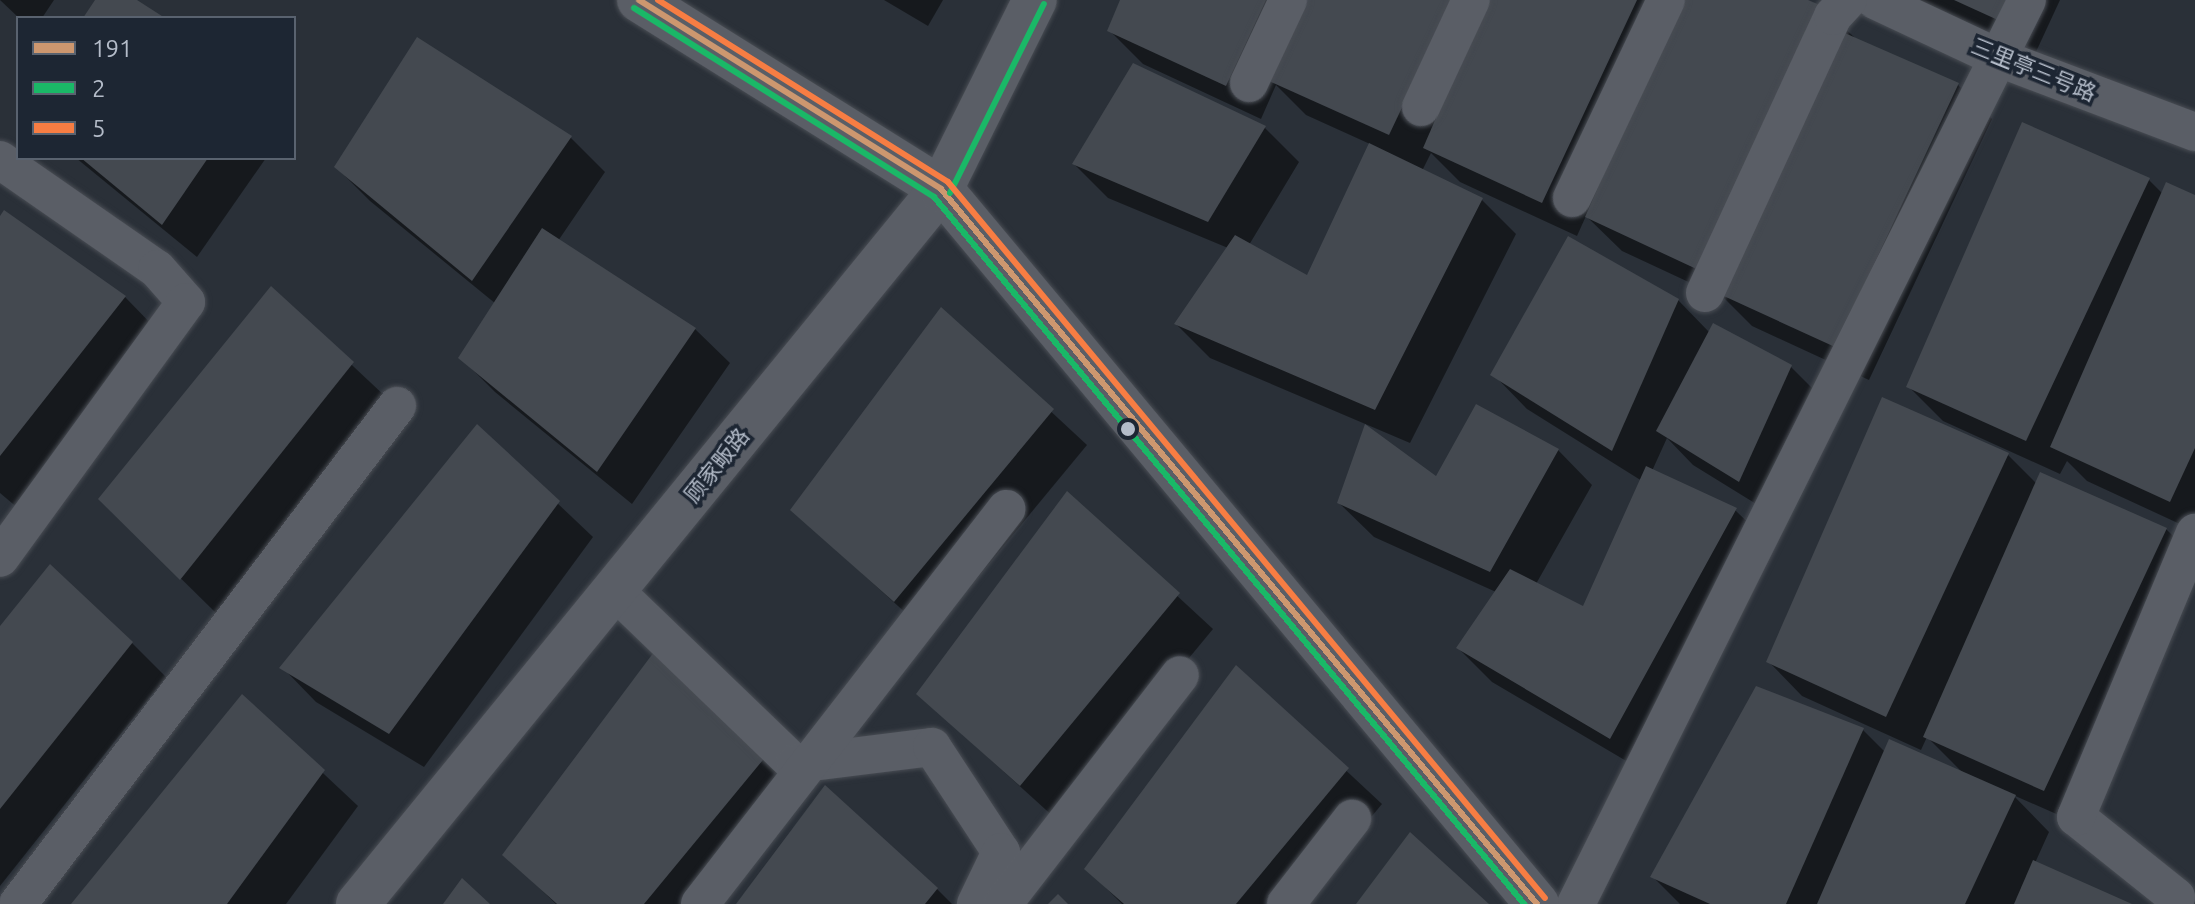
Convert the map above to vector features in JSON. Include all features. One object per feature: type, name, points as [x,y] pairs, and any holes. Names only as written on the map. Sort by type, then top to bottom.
[{"type":"street","points":[[639,0],[941,189],[1537,904]]},
{"type":"street","name":"顾家畈路","points":[[358,904],[941,189],[1035,0]]},
{"type":"street","points":[[1249,83],[1288,0]]},
{"type":"street","points":[[1421,107],[1471,0]]},
{"type":"street","points":[[1572,198],[1666,0]]},
{"type":"street","points":[[1705,293],[1833,16],[1848,0]]},
{"type":"street","name":"三里亭三号路","points":[[1875,0],[1999,58],[2195,132]]},
{"type":"street","points":[[1576,904],[2027,0]]},
{"type":"street","points":[[0,160],[157,269],[186,302],[0,558]]},
{"type":"street","points":[[18,904],[397,406]]},
{"type":"street","points":[[700,904],[1006,509]]},
{"type":"street","points":[[2174,904],[2176,897],[2076,817],[2195,533]]},
{"type":"street","points":[[614,590],[795,764],[932,747],[1001,852],[976,904]]},
{"type":"street","points":[[1003,904],[1180,675]]},
{"type":"street","points":[[1286,904],[1352,819]]},
{"type":"building","points":[[95,0],[137,0],[162,16],[84,16]]},
{"type":"building","points":[[1120,0],[1266,0],[1226,86],[1107,31]]},
{"type":"building","points":[[1305,0],[1453,0],[1389,135],[1269,81]]},
{"type":"building","points":[[1487,0],[1637,0],[1542,203],[1423,148]]},
{"type":"building","points":[[1681,0],[1808,0],[1829,9],[1705,273],[1585,217]]},
{"type":"building","points":[[1954,0],[2010,0],[2000,21]]},
{"type":"building","points":[[1831,27],[1959,83],[1835,347],[1715,292]]},
{"type":"building","points":[[417,37],[572,136],[472,281],[334,167]]},
{"type":"building","points":[[1133,63],[1266,126],[1208,222],[1072,164]]},
{"type":"building","points":[[2022,122],[2150,178],[2026,441],[1906,387]]},
{"type":"building","points":[[1369,143],[1483,198],[1375,410],[1174,324],[1235,235],[1307,275]]},
{"type":"building","points":[[83,160],[207,160],[162,225]]},
{"type":"building","points":[[2166,182],[2195,195],[2195,448],[2170,502],[2050,447]]},
{"type":"building","points":[[4,210],[126,296],[0,456],[0,216]]},
{"type":"building","points":[[542,228],[696,328],[597,472],[458,358]]},
{"type":"building","points":[[1568,236],[1679,299],[1612,451],[1490,375]]},
{"type":"building","points":[[271,286],[354,362],[180,580],[98,499]]},
{"type":"building","points":[[941,307],[1054,409],[894,602],[790,510]]},
{"type":"building","points":[[1713,323],[1792,365],[1739,482],[1656,431]]},
{"type":"building","points":[[1882,397],[2009,453],[1886,717],[1766,662]]},
{"type":"building","points":[[1476,404],[1559,449],[1490,572],[1337,503],[1365,424],[1436,476]]},
{"type":"building","points":[[477,424],[560,501],[389,734],[279,668]]},
{"type":"building","points":[[1646,466],[1737,508],[1610,739],[1456,648],[1510,569],[1583,606]]},
{"type":"building","points":[[2040,472],[2167,528],[2044,791],[1923,737]]},
{"type":"building","points":[[1067,491],[1180,593],[1020,786],[916,694]]},
{"type":"building","points":[[50,564],[133,642],[0,809],[0,626]]},
{"type":"building","points":[[654,652],[767,755],[644,904],[557,904],[502,855]]},
{"type":"building","points":[[1236,665],[1349,768],[1236,904],[1124,904],[1084,869]]},
{"type":"building","points":[[1756,686],[1864,728],[1786,904],[1710,904],[1650,877]]},
{"type":"building","points":[[242,694],[325,770],[227,904],[71,904]]},
{"type":"building","points":[[1889,739],[2016,795],[1965,904],[1817,904]]},
{"type":"building","points":[[825,785],[938,888],[925,904],[736,904]]},
{"type":"building","points":[[1410,832],[1489,904],[1356,904]]},
{"type":"building","points":[[2033,860],[2132,904],[2014,904]]},
{"type":"building","points":[[462,878],[490,904],[443,904]]},
{"type":"building","points":[[1058,894],[1068,904],[1048,904]]},
{"type":"transit line","name":"191","points":[[639,0],[941,189],[1537,904]]},
{"type":"transit line","name":"5","points":[[658,0],[948,182],[1545,898]]},
{"type":"transit line","name":"2","points":[[950,193],[1044,4]]},
{"type":"transit line","name":"2","points":[[634,8],[934,197],[1524,904]]}]
